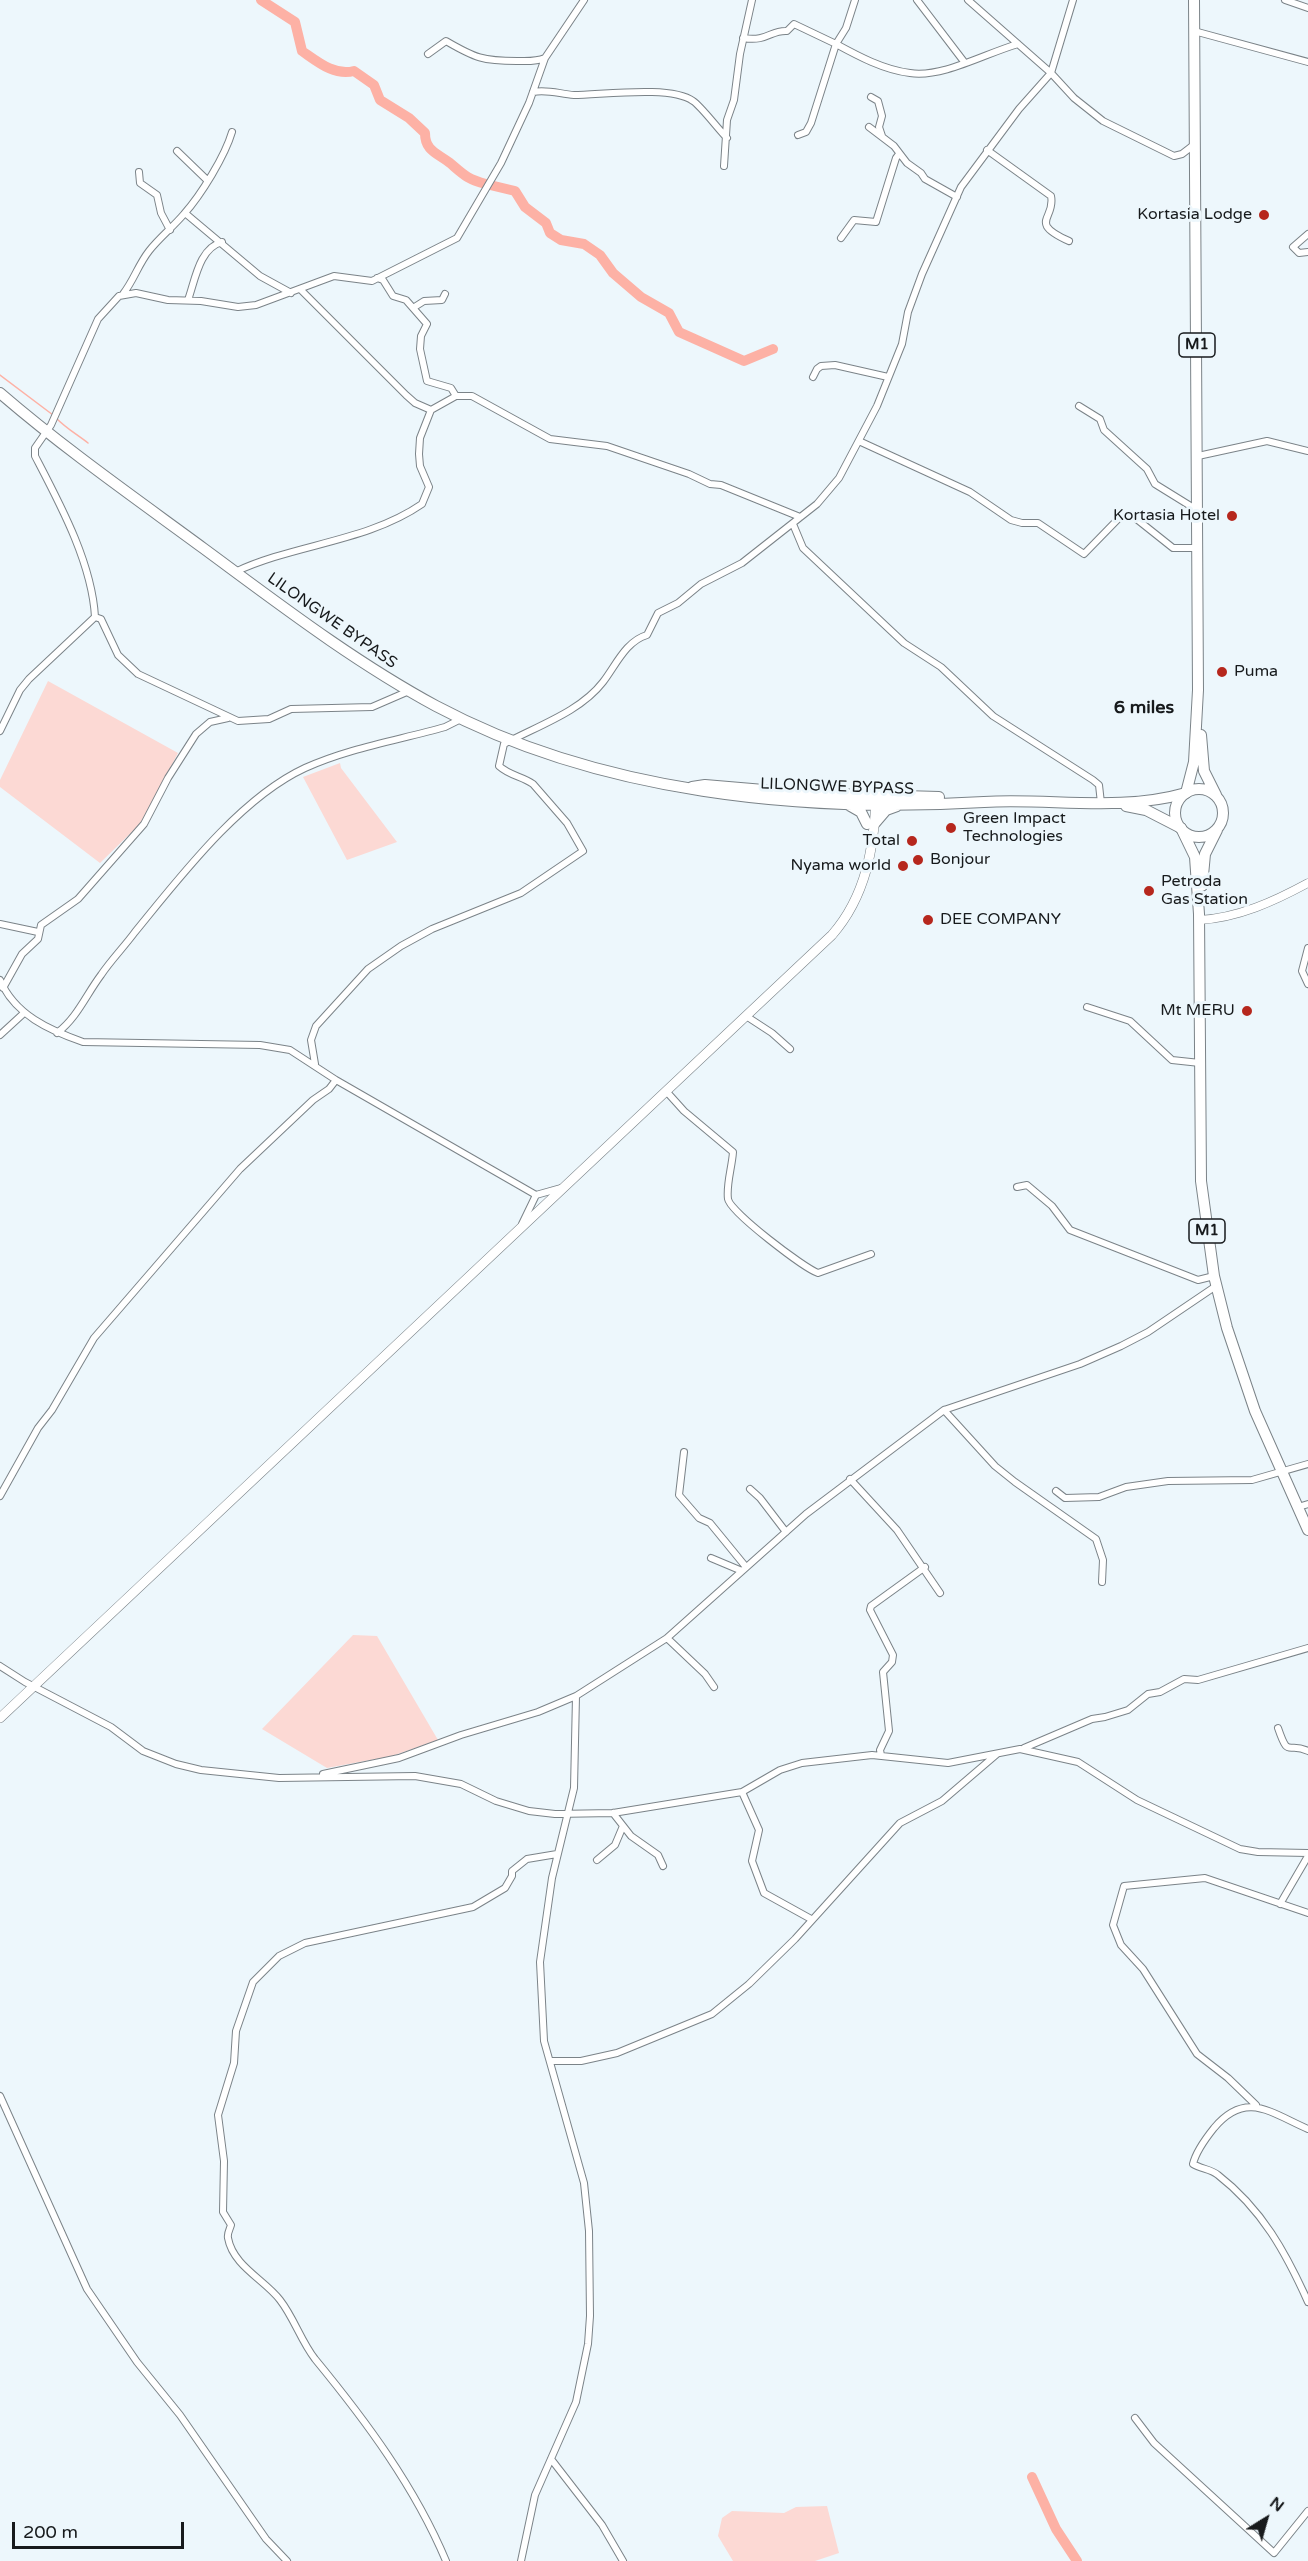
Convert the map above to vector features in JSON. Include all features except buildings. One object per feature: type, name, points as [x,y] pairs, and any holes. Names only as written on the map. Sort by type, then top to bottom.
[{"type":"main road","name":"M1","points":[[1194,0],[1198,690],[1194,762],[1186,793],[1180,799],[1176,812],[1195,857],[1199,917],[1202,1195],[1215,1281],[1241,1370],[1283,1473],[1303,1506],[1308,1530]]},
{"type":"main road","name":"LILONGWE BYPASS","points":[[0,393],[46,432],[362,663],[409,691],[512,740],[599,768],[691,788],[704,793],[736,798],[844,804],[872,800],[970,799],[984,802]]},
{"type":"main road","name":"M1","points":[[1198,690],[1204,771],[1223,814],[1205,854],[1199,917]]},
{"type":"main road","name":"LILONGWE BYPASS","points":[[691,788],[705,785],[912,804],[1106,803],[1164,800],[1186,793]]},
{"type":"main road","points":[[1186,793],[1203,790],[1218,799]]},
{"type":"main road","points":[[0,1718],[842,924],[855,902],[868,867],[872,800]]},
{"type":"main road","name":"LILONGWE BYPASS","points":[[1106,803],[1146,810],[1181,828]]},
{"type":"main road","points":[[844,804],[857,809],[871,824]]},
{"type":"main road","points":[[871,824],[890,808],[912,804]]},
{"type":"main road","points":[[1181,828],[1199,837],[1207,836],[1217,829]]},
{"type":"street","points":[[122,294],[144,294],[168,300],[188,300],[238,307],[256,304],[334,276],[367,281],[457,238],[501,163],[533,92],[545,58],[584,0]]},
{"type":"street","points":[[724,166],[727,120],[734,100],[743,38],[752,0]]},
{"type":"street","points":[[798,135],[806,132],[811,123],[836,44],[846,28],[855,0]]},
{"type":"street","points":[[916,0],[965,63]]},
{"type":"street","points":[[968,0],[1103,122],[1174,156],[1182,154],[1195,144]]},
{"type":"street","points":[[315,1064],[311,1040],[316,1026],[368,969],[401,946],[432,929],[521,893],[583,851],[567,823],[533,784],[507,773],[500,766],[504,744],[550,720],[588,696],[602,684],[635,640],[647,635],[658,613],[670,608],[700,584],[742,563],[793,524],[827,494],[861,442],[902,344],[906,320],[922,274],[957,198],[987,150],[1051,73],[1073,0]]},
{"type":"street","points":[[1285,0],[1308,8]]},
{"type":"street","points":[[743,38],[764,39],[779,30],[787,31],[794,24],[866,60],[909,73],[965,63],[1018,44]]},
{"type":"street","points":[[1194,31],[1308,62]]},
{"type":"street","points":[[428,54],[446,41],[471,56],[488,61],[532,61],[545,58]]},
{"type":"street","points":[[533,92],[542,90],[575,95],[609,91],[677,96],[693,100],[727,138]]},
{"type":"street","points":[[871,97],[878,101],[882,116],[879,127],[882,137]]},
{"type":"street","points":[[869,127],[894,146],[899,154],[925,179],[957,198]]},
{"type":"street","points":[[95,617],[94,600],[70,526],[35,456],[35,448],[54,417],[98,319],[111,302],[122,294],[134,280],[144,258],[185,213],[227,150],[232,132]]},
{"type":"street","points":[[987,150],[1051,196],[1052,201],[1046,219],[1047,227],[1051,233],[1069,241]]},
{"type":"street","points":[[177,151],[207,180]]},
{"type":"street","points":[[841,238],[854,220],[876,222],[899,154]]},
{"type":"street","points":[[139,172],[140,183],[157,195],[161,213],[170,230]]},
{"type":"street","points":[[185,213],[260,276],[291,293]]},
{"type":"street","points":[[1308,234],[1293,247],[1299,253],[1308,252]]},
{"type":"street","points":[[188,300],[193,277],[213,244],[222,242]]},
{"type":"street","points":[[376,278],[383,280],[393,296],[406,300],[427,324],[421,336],[420,349],[427,381],[451,388],[456,396]]},
{"type":"street","points":[[300,290],[415,403],[431,410]]},
{"type":"street","points":[[413,308],[424,300],[442,300],[445,294]]},
{"type":"street","points":[[813,377],[817,369],[828,365],[888,377]]},
{"type":"street","points":[[235,572],[261,560],[319,545],[380,525],[422,504],[427,498],[429,487],[419,462],[419,442],[431,410],[456,396],[472,396],[484,400],[550,439],[608,446],[689,474],[710,484],[721,485],[756,502],[800,517]]},
{"type":"street","points":[[1079,406],[1100,419],[1104,430],[1147,469],[1155,484],[1198,510]]},
{"type":"street","points":[[1198,456],[1267,441],[1308,451]]},
{"type":"street","points":[[861,442],[970,492],[1011,520],[1022,524],[1038,524],[1079,553],[1088,552],[1123,514],[1134,517],[1173,548],[1198,548]]},
{"type":"street","points":[[793,524],[803,548],[904,643],[941,667],[993,716],[1093,780],[1099,785],[1106,803]]},
{"type":"street","points":[[95,617],[101,619],[122,659],[138,674],[228,718],[250,722],[268,719],[291,709],[372,707],[409,691]]},
{"type":"street","points":[[0,731],[20,690],[33,673],[95,617]]},
{"type":"street","points":[[3,988],[22,954],[38,939],[38,932],[48,918],[78,899],[144,824],[168,778],[196,734],[210,722],[228,718]]},
{"type":"street","points":[[57,1033],[71,1023],[100,975],[167,893],[227,826],[259,796],[278,782],[320,762],[445,727],[462,718]]},
{"type":"street","points":[[1199,917],[1221,919],[1270,902],[1308,883]]},
{"type":"street","points":[[0,924],[38,932]]},
{"type":"street","points":[[1308,948],[1302,971],[1308,984]]},
{"type":"street","points":[[0,980],[3,988],[24,1013],[57,1033],[83,1042],[102,1044],[185,1043],[278,1047],[290,1050],[315,1064],[336,1080],[536,1195],[565,1187]]},
{"type":"street","points":[[1088,1006],[1130,1021],[1173,1060],[1200,1063]]},
{"type":"street","points":[[0,1035],[24,1013]]},
{"type":"street","points":[[746,1016],[761,1024],[790,1049]]},
{"type":"street","points":[[0,1496],[38,1428],[52,1410],[94,1338],[240,1169],[313,1100],[329,1089],[336,1080]]},
{"type":"street","points":[[666,1091],[684,1111],[733,1152],[728,1198],[730,1204],[757,1229],[819,1273],[871,1254]]},
{"type":"street","points":[[1017,1187],[1027,1185],[1052,1206],[1070,1230],[1198,1280],[1215,1281]]},
{"type":"street","points":[[519,1231],[536,1195]]},
{"type":"street","points":[[320,1776],[335,1770],[399,1758],[450,1738],[538,1712],[576,1696],[667,1638],[786,1532],[850,1479],[944,1410],[1113,1350],[1148,1332],[1215,1281]]},
{"type":"street","points":[[944,1410],[1008,1476],[1096,1539],[1103,1560],[1102,1582]]},
{"type":"street","points":[[684,1452],[679,1495],[699,1518],[710,1523],[744,1569]]},
{"type":"street","points":[[1056,1491],[1065,1498],[1083,1499],[1099,1497],[1126,1487],[1168,1481],[1252,1480],[1308,1464]]},
{"type":"street","points":[[850,1479],[897,1530],[908,1548],[925,1567],[940,1593]]},
{"type":"street","points":[[750,1489],[760,1498],[786,1532]]},
{"type":"street","points":[[711,1558],[744,1569]]},
{"type":"street","points":[[881,1755],[880,1750],[889,1731],[883,1672],[892,1662],[893,1655],[870,1610],[925,1567]]},
{"type":"street","points":[[667,1638],[705,1674],[714,1687]]},
{"type":"street","points":[[0,1666],[33,1687],[111,1727],[143,1751],[176,1764],[212,1772],[268,1777],[415,1776],[461,1785],[496,1801],[529,1811],[567,1814],[613,1813],[742,1792],[794,1765],[862,1755],[948,1763],[1020,1749],[1092,1719],[1105,1718],[1128,1710],[1148,1694],[1160,1692],[1184,1679],[1198,1680],[1308,1648]]},
{"type":"street","points":[[521,2561],[529,2514],[579,2392],[588,2344],[590,2316],[589,2231],[584,2183],[541,2024],[540,1962],[557,1854],[574,1788],[576,1696]]},
{"type":"street","points":[[1278,1728],[1284,1746],[1289,1749],[1304,1748],[1308,1751]]},
{"type":"street","points":[[1020,1749],[1078,1762],[1137,1800],[1240,1849],[1308,1855],[1280,1904]]},
{"type":"street","points":[[550,2061],[581,2061],[616,2053],[701,2020],[758,1976],[900,1823],[942,1801],[999,1753]]},
{"type":"street","points":[[742,1792],[759,1830],[752,1861],[756,1866],[755,1875],[764,1893],[811,1919]]},
{"type":"street","points":[[613,1813],[631,1836],[658,1854],[663,1866]]},
{"type":"street","points":[[597,1860],[615,1845],[623,1826]]},
{"type":"street","points":[[446,2561],[421,2506],[386,2452],[315,2358],[279,2299],[243,2265],[233,2249],[228,2237],[231,2225],[223,2212],[224,2161],[218,2115],[234,2063],[236,2031],[253,1982],[279,1956],[304,1943],[473,1907],[505,1888],[512,1876],[512,1871],[527,1859],[557,1854]]},
{"type":"street","points":[[1308,1913],[1205,1878],[1124,1886],[1113,1925],[1121,1945],[1143,1969],[1197,2054],[1228,2078],[1256,2105],[1308,2129]]},
{"type":"street","points":[[0,2096],[87,2289],[137,2362],[186,2423],[266,2539],[287,2561]]},
{"type":"street","points":[[1256,2105],[1228,2113],[1208,2135],[1193,2164],[1218,2175],[1272,2229],[1308,2302]]},
{"type":"street","points":[[1135,2418],[1154,2443],[1274,2553],[1308,2511]]},
{"type":"street","points":[[551,2459],[602,2524],[623,2561]]},
{"type":"shaded area","points":[[48,681],[178,753],[142,822],[100,863],[0,787],[0,780]]},
{"type":"shaded area","points":[[340,763],[341,768],[397,842],[347,860],[303,777]]},
{"type":"shaded area","points":[[353,1635],[377,1636],[438,1740],[392,1756],[327,1768],[262,1729]]},
{"type":"shaded area","points":[[827,2506],[839,2553],[815,2561],[733,2561],[718,2536],[722,2518],[732,2511],[784,2513],[796,2507]]},
{"type":"waterway","points":[[261,0],[295,22],[302,51],[333,70],[354,71],[374,85],[380,100],[409,118],[425,133],[429,148],[466,176],[486,184]]},
{"type":"waterway","points":[[490,185],[515,191],[525,207],[546,223],[550,233],[561,240],[584,244],[600,255],[613,273],[641,297],[669,313],[679,332],[744,361],[773,349]]},
{"type":"waterway","points":[[0,375],[53,415]]},
{"type":"waterway","points":[[56,418],[88,443]]},
{"type":"waterway","points":[[1032,2477],[1056,2529],[1077,2561]]},
{"type":"place","name":"Kortasia Lodge","points":[[1264,215]]},
{"type":"place","name":"Kortasia Hotel","points":[[1232,516]]},
{"type":"place","name":"Puma","points":[[1222,672]]},
{"type":"place","name":"Green Impact Technologies","points":[[951,828]]},
{"type":"place","name":"Total","points":[[912,841]]},
{"type":"place","name":"Bonjour","points":[[918,860]]},
{"type":"place","name":"Nyama world","points":[[903,866]]},
{"type":"place","name":"Petroda Gas Station","points":[[1149,891]]},
{"type":"place","name":"DEE COMPANY","points":[[928,920]]},
{"type":"place","name":"Mt MERU","points":[[1247,1011]]},
{"type":"district","name":"6 miles","points":[[1144,708]]}]
